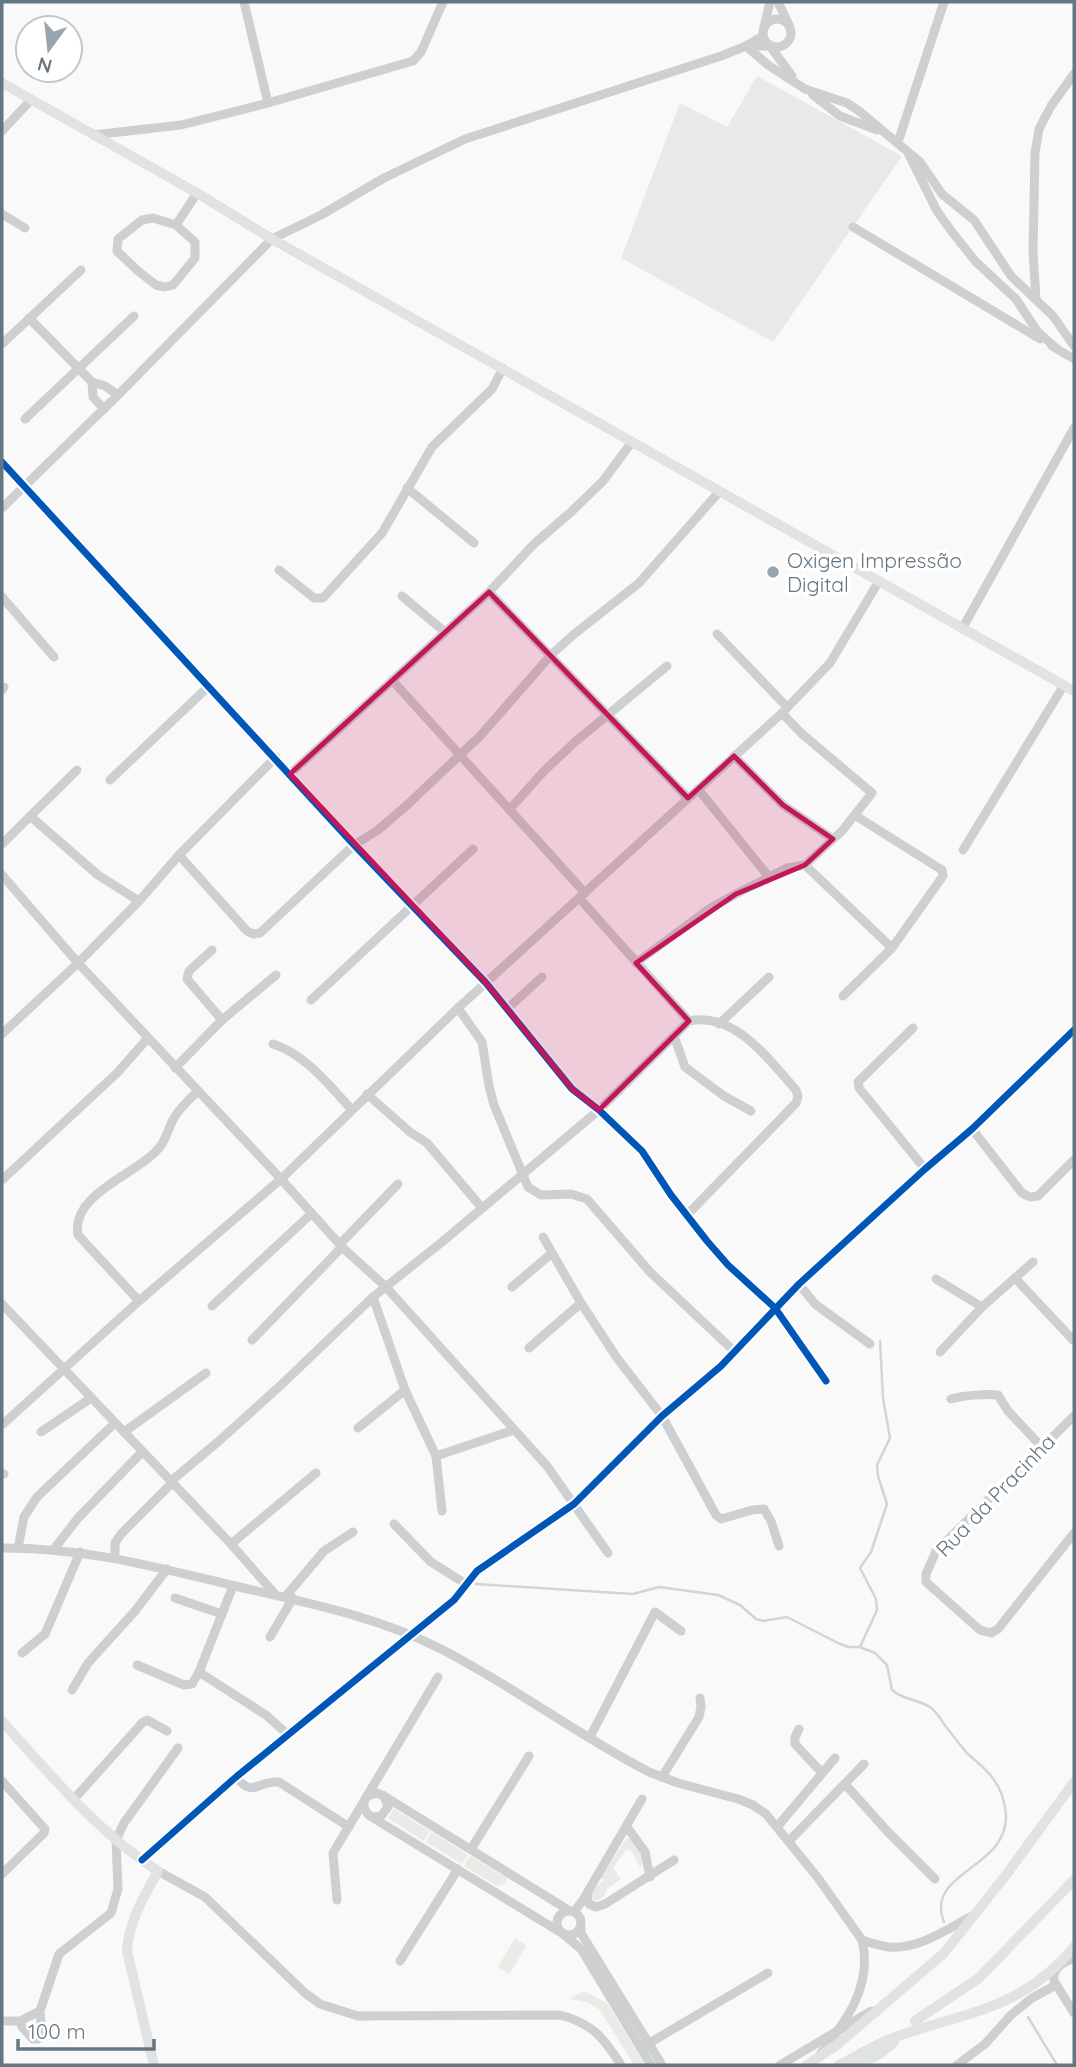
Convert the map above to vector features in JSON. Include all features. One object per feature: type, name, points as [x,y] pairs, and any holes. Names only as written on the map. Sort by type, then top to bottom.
[{"type":"main road","points":[[2,83],[197,193],[272,239],[1074,691]]},
{"type":"main road","points":[[2,1721],[74,1800],[116,1840],[158,1871],[137,1910],[128,1936],[127,1951],[154,2065]]},
{"type":"main road","points":[[811,2063],[896,1996],[944,1952],[1006,1875],[1072,1785]]},
{"type":"main road","points":[[915,2021],[979,1978],[1074,1880]]},
{"type":"main road","points":[[839,2065],[890,2039],[1004,2002],[1044,1978],[1074,1947]]},
{"type":"main road","points":[[859,2065],[894,2042]]},
{"type":"street","points":[[244,2],[268,103]]},
{"type":"street","points":[[92,135],[181,125],[415,60],[443,2]]},
{"type":"street","points":[[770,2],[763,32],[787,71],[805,89]]},
{"type":"street","points":[[2,508],[118,396],[272,239],[321,215],[384,178],[465,139],[746,46],[779,48],[788,44],[792,35],[790,26],[778,2]]},
{"type":"street","points":[[898,142],[944,2]]},
{"type":"street","points":[[746,46],[774,19],[783,20],[790,26]]},
{"type":"street","points":[[746,46],[768,65],[841,116],[880,131],[898,142],[920,162],[942,194],[974,220],[1011,276],[1053,316],[1074,346]]},
{"type":"street","points":[[1036,299],[1033,251],[1035,153],[1039,129],[1051,106],[1074,74]]},
{"type":"street","points":[[2,131],[30,101]]},
{"type":"street","points":[[898,142],[914,164],[937,211],[952,232],[976,262],[1016,299],[1037,331],[1056,348]]},
{"type":"street","points":[[176,226],[197,193]]},
{"type":"street","points":[[2,214],[25,228]]},
{"type":"street","points":[[152,218],[176,226],[195,242],[196,249],[195,258],[173,285],[156,285],[117,251],[118,239],[142,220],[152,218]]},
{"type":"street","points":[[853,227],[1074,359]]},
{"type":"street","points":[[2,344],[81,270]]},
{"type":"street","points":[[25,419],[134,316]]},
{"type":"street","points":[[29,318],[92,382],[105,386],[118,396]]},
{"type":"street","points":[[279,570],[314,598],[323,598],[382,533],[432,447],[481,402],[492,389],[503,368]]},
{"type":"street","points":[[92,382],[93,397],[104,409]]},
{"type":"street","points":[[962,629],[1074,428]]},
{"type":"street","points":[[290,774],[489,592],[534,544],[603,481],[632,442]]},
{"type":"street","points":[[2,461],[354,845],[486,983],[572,1089],[599,1110],[642,1151],[671,1195],[728,1265],[775,1308],[826,1381]]},
{"type":"street","points":[[407,488],[474,543]]},
{"type":"street","points":[[179,855],[247,930],[253,934],[267,927],[354,845],[406,806],[461,754],[504,710],[551,655],[639,583],[719,492]]},
{"type":"street","points":[[3,1421],[281,1178],[458,1008],[785,710],[830,663],[879,581]]},
{"type":"street","points":[[489,592],[687,797]]},
{"type":"street","points":[[402,596],[445,632]]},
{"type":"street","points":[[2,597],[54,657]]},
{"type":"street","points":[[636,963],[709,909],[787,868],[805,865],[856,816],[872,793],[802,733],[717,634]]},
{"type":"street","points":[[509,810],[544,771],[607,714],[667,666]]},
{"type":"street","points":[[392,680],[461,754],[636,963],[689,1021]]},
{"type":"street","points":[[963,850],[1064,685]]},
{"type":"street","points":[[110,780],[209,686]]},
{"type":"street","points":[[734,756],[783,805],[833,839]]},
{"type":"street","points":[[2,1034],[78,963],[275,757]]},
{"type":"street","points":[[2,844],[77,770]]},
{"type":"street","points":[[698,789],[769,877]]},
{"type":"street","points":[[30,816],[98,874],[139,901]]},
{"type":"street","points":[[843,996],[891,948],[941,880],[942,870],[856,816]]},
{"type":"street","points":[[310,1000],[473,849]]},
{"type":"street","points":[[805,865],[891,948]]},
{"type":"street","points":[[2,874],[78,963],[281,1178],[341,1246],[386,1287],[547,1466],[608,1553]]},
{"type":"street","points":[[212,950],[189,971],[187,979],[222,1020]]},
{"type":"street","points":[[175,1068],[222,1020],[276,975]]},
{"type":"street","points":[[719,1024],[769,976]]},
{"type":"street","points":[[508,1008],[542,977]]},
{"type":"street","points":[[458,1008],[482,1042],[494,1105],[528,1186],[534,1193],[541,1195],[571,1194],[587,1199],[650,1272],[735,1352]]},
{"type":"street","points":[[115,1557],[115,1543],[121,1534],[171,1482],[272,1394],[373,1297],[599,1110],[689,1021],[698,1019],[730,1027],[753,1044],[796,1090],[798,1096],[796,1103],[687,1215]]},
{"type":"street","points":[[913,1028],[858,1082],[859,1088],[925,1169]]},
{"type":"street","points":[[674,1036],[685,1067],[724,1096],[751,1111]]},
{"type":"street","points":[[142,1860],[287,1734],[454,1600],[468,1578],[574,1504],[662,1416],[735,1352],[799,1284],[1072,1036]]},
{"type":"street","points":[[2,1180],[117,1073],[148,1038]]},
{"type":"street","points":[[273,1044],[285,1048],[304,1063],[330,1085],[352,1110]]},
{"type":"street","points":[[139,1301],[78,1234],[77,1222],[79,1215],[95,1197],[159,1148],[180,1110],[198,1091]]},
{"type":"street","points":[[368,1094],[434,1150],[482,1208]]},
{"type":"street","points":[[972,1129],[1022,1194],[1030,1197],[1038,1196],[1074,1160]]},
{"type":"street","points":[[252,1340],[398,1184]]},
{"type":"street","points":[[212,1306],[311,1214]]},
{"type":"street","points":[[543,1237],[617,1358],[662,1416],[716,1515],[722,1519],[764,1509],[779,1546]]},
{"type":"street","points":[[512,1287],[552,1253]]},
{"type":"street","points":[[940,1352],[982,1307],[1033,1262]]},
{"type":"street","points":[[1015,1278],[1074,1341]]},
{"type":"street","points":[[936,1279],[982,1307]]},
{"type":"street","points":[[799,1284],[815,1304],[870,1344]]},
{"type":"street","points":[[373,1297],[405,1390],[436,1456],[442,1511]]},
{"type":"street","points":[[529,1348],[581,1303]]},
{"type":"street","points":[[2,1304],[231,1544],[275,1594]]},
{"type":"street","points":[[124,1432],[206,1373]]},
{"type":"street","points":[[358,1428],[405,1390]]},
{"type":"street","points":[[951,1399],[967,1394],[982,1397],[999,1395],[1008,1410],[1041,1446]]},
{"type":"street","points":[[41,1432],[91,1398]]},
{"type":"street","name":"Rua da Pracinha","points":[[1074,1416],[936,1551],[925,1579],[980,1630],[990,1633],[998,1629],[1074,1533]]},
{"type":"street","points":[[18,1548],[24,1517],[37,1497],[115,1423]]},
{"type":"street","points":[[436,1456],[514,1430]]},
{"type":"street","points":[[54,1549],[78,1518],[142,1452]]},
{"type":"street","points":[[231,1544],[316,1473]]},
{"type":"street","points":[[394,1524],[431,1562],[466,1584]]},
{"type":"street","points":[[270,1637],[289,1597],[324,1551],[353,1532]]},
{"type":"street","points":[[2,1548],[54,1549],[115,1557],[289,1597],[342,1611],[410,1634],[470,1665],[637,1765],[662,1777],[753,1805],[789,1841],[862,1940],[865,1954],[861,1987],[854,2006],[838,2031],[811,2063]]},
{"type":"street","points":[[22,1653],[45,1634],[80,1552]]},
{"type":"street","points":[[72,1690],[88,1663],[135,1611],[167,1569]]},
{"type":"street","points":[[137,1665],[188,1685],[195,1681],[233,1586]]},
{"type":"street","points":[[176,1598],[222,1614]]},
{"type":"street","points":[[590,1737],[654,1612],[681,1631]]},
{"type":"street","points":[[199,1672],[266,1715],[287,1734]]},
{"type":"street","points":[[337,1900],[332,1858],[438,1677]]},
{"type":"street","points":[[662,1777],[699,1717],[700,1698]]},
{"type":"street","points":[[74,1800],[143,1722],[152,1721],[167,1731]]},
{"type":"street","points":[[799,1729],[794,1737],[795,1744],[822,1773]]},
{"type":"street","points":[[20,2021],[29,2036],[38,2039],[42,2033],[40,2011],[59,1954],[106,1918],[114,1906],[118,1889],[116,1840],[124,1823],[178,1748]]},
{"type":"street","points":[[471,1849],[529,1756]]},
{"type":"street","points":[[777,1827],[835,1758]]},
{"type":"street","points":[[789,1841],[864,1764]]},
{"type":"street","points":[[236,1777],[249,1789],[267,1782],[279,1782],[348,1828]]},
{"type":"street","points":[[371,1817],[381,1816],[387,1811],[388,1802],[376,1785],[378,1780]]},
{"type":"street","points":[[2,1874],[45,1831],[3,1783]]},
{"type":"street","points":[[845,1784],[887,1832],[935,1879]]},
{"type":"street","points":[[371,1817],[364,1810],[365,1799],[370,1794],[382,1795],[572,1911],[581,1925],[581,1933],[645,2045],[651,2065]]},
{"type":"street","points":[[562,1933],[557,1920],[562,1913],[572,1911],[588,1891],[642,1799]]},
{"type":"street","points":[[354,1817],[363,1814],[371,1817],[562,1933],[581,1949],[645,2045],[662,2065]]},
{"type":"street","points":[[627,1827],[645,1852],[649,1877]]},
{"type":"street","points":[[562,1933],[571,1936],[586,1915],[674,1860]]},
{"type":"street","points":[[400,1961],[458,1869]]},
{"type":"street","points":[[158,1871],[205,1896],[305,1993],[320,2004],[358,2016],[560,2015],[590,2026],[605,2041],[621,2065]]},
{"type":"street","points":[[588,1891],[589,1904],[596,1907],[604,1904]]},
{"type":"street","points":[[862,1940],[890,1947],[903,1946],[937,1934],[974,1914]]},
{"type":"street","points":[[1074,1958],[1060,1965],[1053,1977],[1074,2013]]},
{"type":"street","points":[[645,2045],[768,1973]]},
{"type":"street","points":[[957,2065],[985,2044],[1011,2015],[1032,1998],[1056,1985]]},
{"type":"street","points":[[780,2065],[896,1996]]},
{"type":"street","points":[[2,2021],[20,2021],[40,2011]]},
{"type":"highlighted area","points":[[489,592],[688,798],[734,756],[783,805],[833,839],[805,865],[736,894],[636,963],[689,1021],[599,1110],[572,1089],[486,983],[290,774]]},
{"type":"shaded area","points":[[757,76],[902,156],[773,342],[621,258],[680,103],[727,127]]},
{"type":"shaded area","points":[[394,1809],[430,1831],[424,1841],[388,1818]]},
{"type":"shaded area","points":[[432,1832],[468,1855],[462,1864],[426,1842]]},
{"type":"shaded area","points":[[627,1838],[642,1854],[642,1867],[631,1850],[626,1850],[613,1868],[621,1879],[607,1889],[603,1898],[595,1901],[592,1898],[593,1890],[604,1880],[601,1877]]},
{"type":"shaded area","points":[[470,1856],[507,1878],[504,1884],[497,1886],[464,1866]]},
{"type":"shaded area","points":[[515,1938],[527,1946],[509,1974],[498,1967]]},
{"type":"shaded area","points":[[584,1991],[607,2003],[645,2065],[634,2065],[600,2010],[587,2002],[570,1999]]},
{"type":"waterway","points":[[860,1647],[877,1610],[876,1599],[860,1568],[871,1552],[887,1504],[877,1465],[890,1438],[883,1398],[880,1341]]},
{"type":"waterway","points":[[476,1584],[633,1594],[659,1587],[718,1595],[740,1605],[756,1619],[763,1621],[787,1617],[838,1643],[875,1653],[887,1665],[892,1690],[934,1710],[967,1753],[991,1776],[1004,1801],[1006,1815],[1003,1833],[994,1847],[955,1880],[946,1892],[941,1905],[944,1922]]},
{"type":"waterway","points":[[1028,2017],[1057,2065]]},
{"type":"cycle path","points":[[2,462],[354,845],[486,983],[572,1089],[599,1110],[642,1151],[671,1195],[707,1241],[728,1265],[775,1308],[826,1381]]},
{"type":"cycle path","points":[[142,1860],[236,1777],[454,1600],[477,1571],[574,1504],[662,1416],[721,1366],[799,1284],[972,1129],[1074,1030]]},
{"type":"place","name":"Oxigen Impressão Digital","points":[[773,572]]}]
